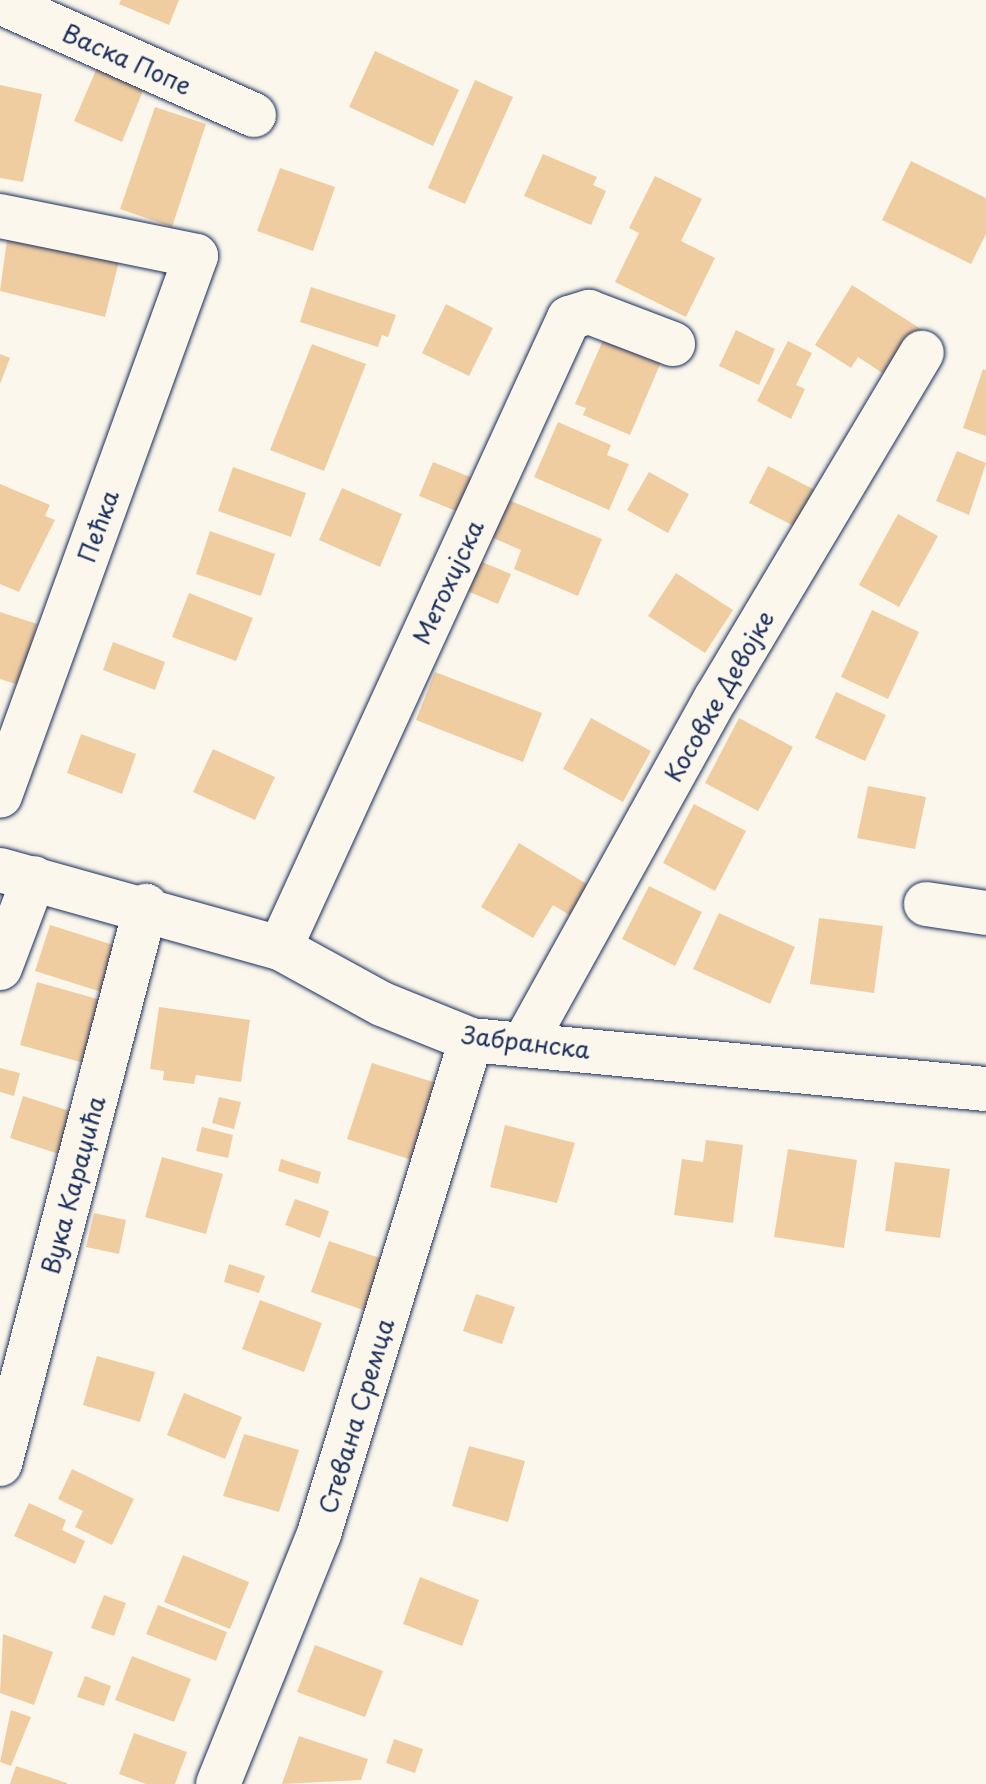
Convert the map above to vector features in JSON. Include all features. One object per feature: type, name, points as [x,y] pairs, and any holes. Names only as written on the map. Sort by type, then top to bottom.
[{"type":"street","name":"Васка Попе","points":[[0,2],[254,115]]},
{"type":"street","name":"Пећка","points":[[0,216],[196,256],[0,796]]},
{"type":"street","name":"Метохијска","points":[[280,948],[569,318],[589,312],[673,344]]},
{"type":"street","name":"Косовке Девојке","points":[[524,1044],[716,698],[922,353]]},
{"type":"street","name":"Забранска","points":[[17,874],[146,906],[280,948],[382,1004],[471,1040],[986,1089]]},
{"type":"street","points":[[0,968],[17,874]]},
{"type":"street","points":[[926,904],[986,913]]},
{"type":"street","name":"Вука Караџића","points":[[0,1464],[146,906]]},
{"type":"street","name":"Стевана Сремца","points":[[218,1784],[319,1534],[471,1040]]},
{"type":"building","points":[[121,0],[179,0],[169,25],[119,4]]},
{"type":"building","points":[[375,51],[459,90],[433,146],[349,107]]},
{"type":"building","points":[[97,68],[144,88],[122,142],[74,121]]},
{"type":"building","points":[[475,80],[513,97],[465,204],[428,188]]},
{"type":"building","points":[[0,85],[42,94],[23,182],[0,178]]},
{"type":"building","points":[[155,107],[206,124],[172,227],[120,209]]},
{"type":"building","points":[[543,154],[597,177],[593,185],[606,191],[591,225],[524,196]]},
{"type":"building","points":[[911,161],[986,198],[986,234],[971,264],[882,220]]},
{"type":"building","points":[[280,168],[335,187],[313,251],[257,231]]},
{"type":"building","points":[[655,176],[702,199],[681,241],[715,258],[686,317],[615,282],[639,233],[629,228]]},
{"type":"building","points":[[8,232],[119,261],[105,317],[0,291]]},
{"type":"building","points":[[852,285],[924,331],[893,380],[858,357],[851,368],[815,345]]},
{"type":"building","points":[[311,287],[396,315],[388,337],[382,335],[378,347],[300,322]]},
{"type":"building","points":[[446,304],[493,328],[469,376],[422,353]]},
{"type":"building","points":[[736,330],[775,349],[759,385],[719,366]]},
{"type":"building","points":[[604,338],[661,362],[630,435],[583,415],[586,408],[575,404]]},
{"type":"building","points":[[788,341],[812,353],[796,385],[805,389],[791,419],[757,401]]},
{"type":"building","points":[[312,344],[366,364],[324,471],[270,450]]},
{"type":"building","points":[[0,354],[10,358],[0,384]]},
{"type":"building","points":[[983,369],[986,370],[986,436],[963,428]]},
{"type":"building","points":[[558,422],[611,445],[607,455],[629,464],[609,510],[534,477]]},
{"type":"building","points":[[957,451],[986,463],[969,515],[936,501]]},
{"type":"building","points":[[433,462],[480,481],[466,515],[419,496]]},
{"type":"building","points":[[768,466],[817,491],[798,528],[749,503]]},
{"type":"building","points":[[233,467],[306,493],[291,537],[218,511]]},
{"type":"building","points":[[649,472],[689,494],[668,533],[627,510]]},
{"type":"building","points":[[0,484],[50,505],[45,516],[55,520],[19,592],[0,584]]},
{"type":"building","points":[[342,488],[402,514],[380,567],[319,540]]},
{"type":"building","points":[[504,498],[602,539],[578,596],[514,569],[521,550],[488,536]]},
{"type":"building","points":[[898,514],[938,536],[899,607],[859,585]]},
{"type":"building","points":[[210,531],[275,554],[261,596],[196,574]]},
{"type":"building","points":[[477,560],[511,574],[498,604],[465,590]]},
{"type":"building","points":[[676,573],[733,610],[705,653],[648,616]]},
{"type":"building","points":[[189,593],[253,618],[236,661],[172,637]]},
{"type":"building","points":[[872,610],[919,632],[888,699],[841,677]]},
{"type":"building","points":[[0,612],[37,624],[19,685],[0,679]]},
{"type":"building","points":[[113,642],[165,662],[155,690],[103,670]]},
{"type":"building","points":[[435,672],[542,713],[523,762],[416,720]]},
{"type":"building","points":[[836,692],[886,715],[865,761],[815,738]]},
{"type":"building","points":[[591,718],[651,751],[623,802],[563,769]]},
{"type":"building","points":[[739,718],[793,747],[758,811],[705,783]]},
{"type":"building","points":[[81,734],[136,754],[122,794],[67,773]]},
{"type":"building","points":[[213,749],[275,777],[255,820],[193,792]]},
{"type":"building","points":[[868,786],[926,797],[915,849],[857,838]]},
{"type":"building","points":[[694,804],[746,831],[715,891],[663,863]]},
{"type":"building","points":[[519,843],[590,886],[571,916],[553,905],[533,938],[481,907]]},
{"type":"building","points":[[649,886],[702,912],[675,966],[622,939]]},
{"type":"building","points":[[719,913],[795,947],[770,1004],[693,969]]},
{"type":"building","points":[[819,918],[883,926],[874,993],[810,984]]},
{"type":"building","points":[[50,925],[123,948],[108,994],[35,971]]},
{"type":"building","points":[[37,982],[101,1000],[84,1063],[20,1045]]},
{"type":"building","points":[[159,1007],[250,1020],[241,1082],[196,1075],[194,1084],[163,1080],[164,1071],[150,1069]]},
{"type":"building","points":[[372,1063],[443,1085],[418,1162],[347,1139]]},
{"type":"building","points":[[0,1068],[20,1073],[14,1096],[0,1092]]},
{"type":"building","points":[[23,1096],[76,1113],[62,1155],[10,1138]]},
{"type":"building","points":[[219,1097],[241,1102],[234,1129],[212,1123]]},
{"type":"building","points":[[505,1125],[575,1143],[557,1203],[490,1187]]},
{"type":"building","points":[[202,1127],[233,1135],[228,1158],[196,1151]]},
{"type":"building","points":[[706,1140],[743,1145],[733,1223],[674,1215],[682,1159],[703,1162]]},
{"type":"building","points":[[788,1149],[857,1160],[844,1248],[774,1237]]},
{"type":"building","points":[[162,1157],[223,1174],[206,1234],[145,1217]]},
{"type":"building","points":[[281,1159],[321,1172],[318,1184],[278,1171]]},
{"type":"building","points":[[895,1162],[950,1169],[940,1238],[885,1231]]},
{"type":"building","points":[[295,1199],[329,1211],[320,1238],[285,1225]]},
{"type":"building","points":[[94,1213],[126,1220],[119,1254],[86,1247]]},
{"type":"building","points":[[329,1241],[386,1260],[369,1312],[311,1292]]},
{"type":"building","points":[[229,1264],[265,1276],[259,1293],[224,1282]]},
{"type":"building","points":[[476,1294],[515,1307],[502,1344],[463,1331]]},
{"type":"building","points":[[260,1300],[322,1323],[304,1372],[242,1349]]},
{"type":"building","points":[[97,1356],[155,1372],[140,1422],[83,1405]]},
{"type":"building","points":[[184,1393],[242,1417],[225,1459],[167,1435]]},
{"type":"building","points":[[244,1434],[299,1450],[279,1512],[223,1496]]},
{"type":"building","points":[[469,1446],[525,1461],[508,1522],[452,1506]]},
{"type":"building","points":[[72,1469],[134,1499],[112,1545],[75,1527],[83,1511],[58,1499]]},
{"type":"building","points":[[29,1503],[66,1520],[62,1530],[85,1541],[75,1564],[14,1536]]},
{"type":"building","points":[[183,1555],[249,1582],[230,1629],[164,1602]]},
{"type":"building","points":[[420,1577],[479,1600],[462,1646],[403,1624]]},
{"type":"building","points":[[104,1595],[126,1603],[114,1636],[91,1628]]},
{"type":"building","points":[[158,1605],[227,1632],[216,1661],[146,1634]]},
{"type":"building","points":[[3,1634],[53,1652],[34,1705],[0,1693]]},
{"type":"building","points":[[315,1645],[383,1671],[365,1717],[297,1692]]},
{"type":"building","points":[[132,1656],[191,1679],[174,1722],[115,1700]]},
{"type":"building","points":[[85,1676],[111,1686],[104,1706],[77,1697]]},
{"type":"building","points":[[11,1710],[31,1717],[11,1766],[0,1762]]},
{"type":"building","points":[[134,1733],[187,1752],[175,1784],[146,1784],[119,1774]]},
{"type":"building","points":[[299,1736],[368,1759],[361,1780],[282,1784]]},
{"type":"building","points":[[394,1739],[423,1749],[415,1773],[386,1763]]},
{"type":"building","points":[[16,1766],[67,1783],[67,1784],[10,1784]]}]
